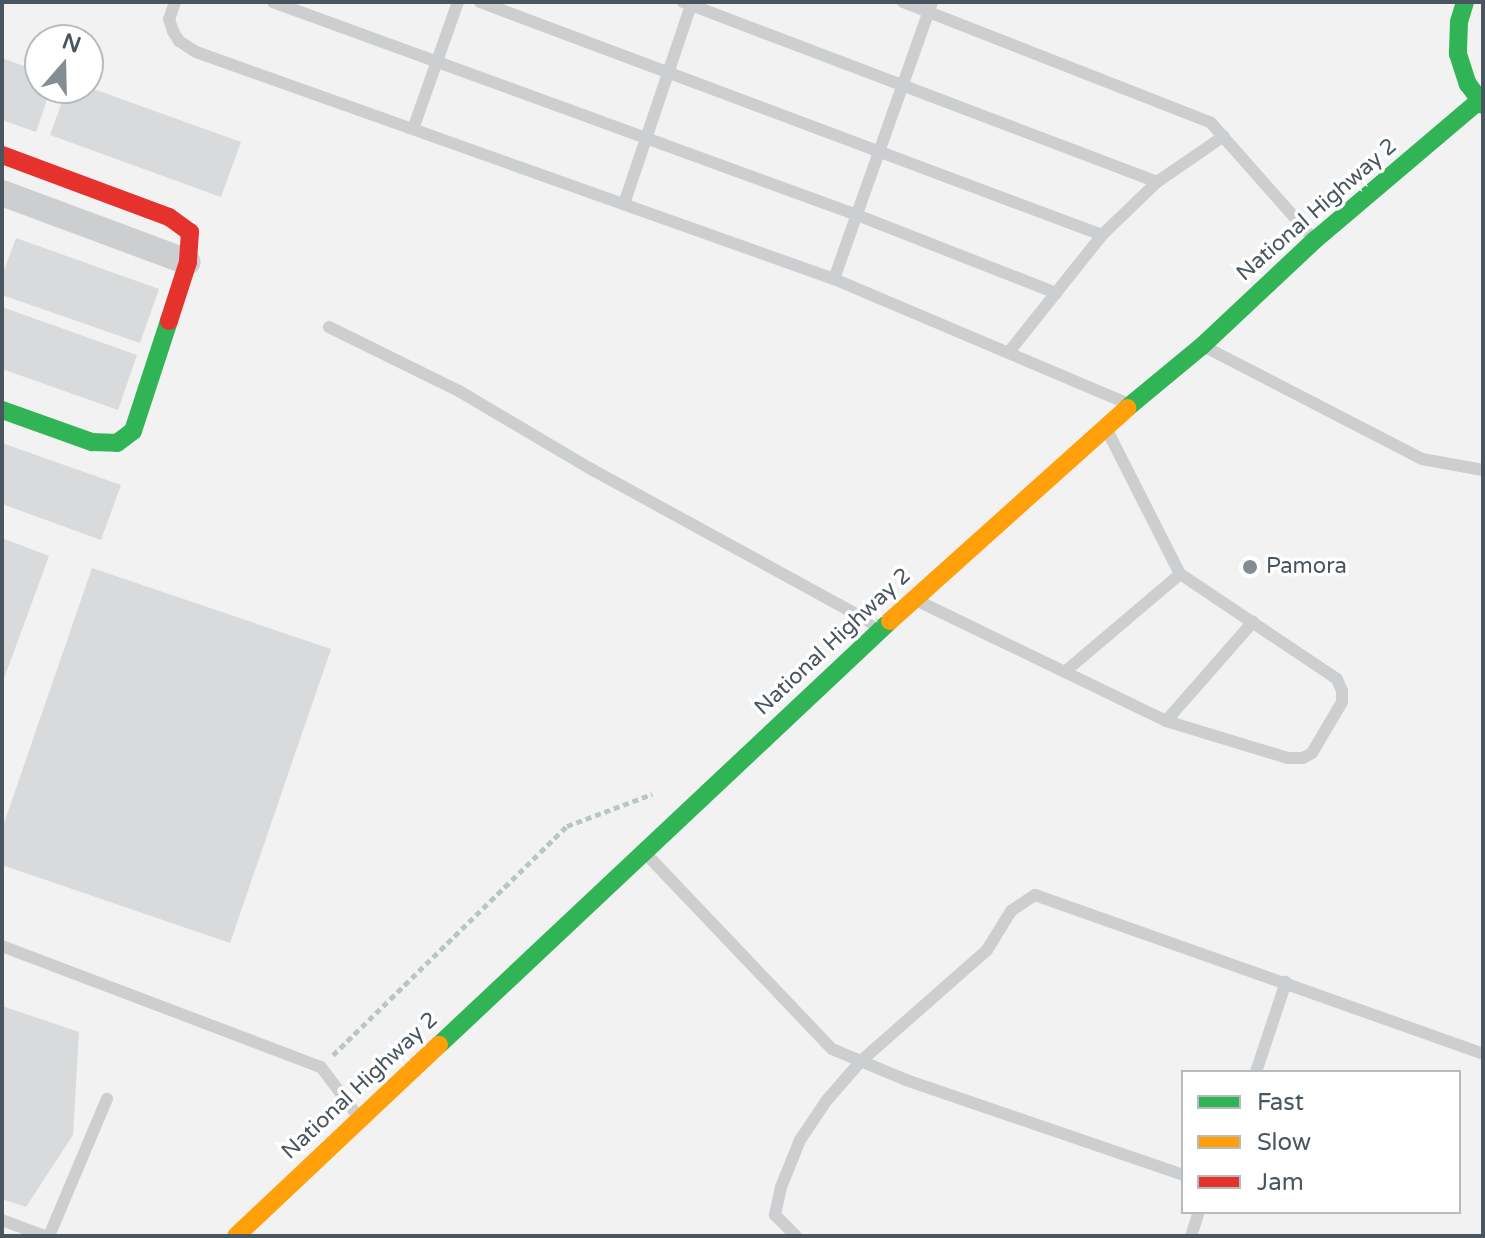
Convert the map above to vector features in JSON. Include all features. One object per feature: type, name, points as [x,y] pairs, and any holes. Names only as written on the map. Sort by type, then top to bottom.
[{"type":"main road","points":[[1465,2],[1459,22],[1458,54],[1465,77],[1481,103]]},
{"type":"main road","name":"National Highway 2","points":[[236,1236],[913,599],[1202,346],[1315,240],[1481,103]]},
{"type":"main road","points":[[2,155],[169,217],[190,232],[188,262],[133,431],[117,443],[92,442],[2,410]]},
{"type":"street","points":[[2,193],[188,262]]},
{"type":"lane","points":[[175,2],[169,19],[173,31],[179,41],[196,52],[834,279],[1131,405]]},
{"type":"lane","points":[[273,2],[857,215],[1056,293]]},
{"type":"lane","points":[[413,129],[458,2]]},
{"type":"lane","points":[[480,2],[1102,235]]},
{"type":"lane","points":[[903,2],[931,7],[1211,123],[1315,240]]},
{"type":"lane","points":[[624,204],[689,3],[1157,182]]},
{"type":"lane","points":[[834,279],[931,7]]},
{"type":"lane","points":[[1009,352],[1102,235],[1157,182],[1224,136]]},
{"type":"lane","points":[[329,327],[459,391],[591,469],[882,628]]},
{"type":"lane","points":[[1202,346],[1422,459],[1483,470]]},
{"type":"lane","points":[[913,599],[1067,670],[1166,721],[1288,758],[1303,758],[1312,753],[1342,702],[1337,679],[1180,574],[1106,427]]},
{"type":"lane","points":[[1067,670],[1180,574]]},
{"type":"lane","points":[[1166,721],[1253,622]]},
{"type":"lane","points":[[643,852],[832,1049],[1181,1174]]},
{"type":"lane","points":[[796,1236],[775,1215],[781,1187],[800,1140],[827,1100],[861,1061],[987,950],[1011,911],[1035,895],[1483,1054]]},
{"type":"lane","points":[[2,946],[321,1067],[360,1119]]},
{"type":"lane","points":[[1257,1070],[1286,982]]},
{"type":"lane","points":[[2,1220],[47,1236],[107,1099]]},
{"type":"lane","points":[[1191,1236],[1198,1214]]},
{"type":"path","points":[[321,1067],[567,826],[654,793]]},
{"type":"building","points":[[2,58],[24,66],[24,104],[46,104],[36,132],[2,120]]},
{"type":"building","points":[[104,93],[241,142],[221,197],[50,135],[61,104],[104,104]]},
{"type":"building","points":[[16,238],[159,289],[140,343],[2,295],[2,276]]},
{"type":"building","points":[[2,307],[137,355],[118,410],[2,369]]},
{"type":"building","points":[[2,443],[121,485],[101,540],[2,504]]},
{"type":"building","points":[[2,538],[49,556],[2,684]]},
{"type":"building","points":[[92,568],[331,649],[230,943],[2,865],[2,829]]},
{"type":"building","points":[[2,1006],[79,1032],[73,1135],[26,1207],[2,1199]]},
{"type":"traffic: fast","points":[[1465,2],[1459,22],[1458,54],[1468,84],[1483,105]]},
{"type":"traffic: fast","points":[[1127,408],[1202,346],[1315,240],[1479,101]]},
{"type":"traffic: fast","points":[[2,410],[92,442],[117,443],[133,431],[169,321]]},
{"type":"traffic: fast","points":[[439,1045],[890,621]]},
{"type":"traffic: slow","points":[[890,621],[1127,408]]},
{"type":"traffic: slow","points":[[236,1236],[439,1045]]},
{"type":"traffic: jam","points":[[2,155],[169,217],[190,232],[188,262],[169,321]]},
{"type":"place","name":"Pamora","points":[[1250,567]]}]
